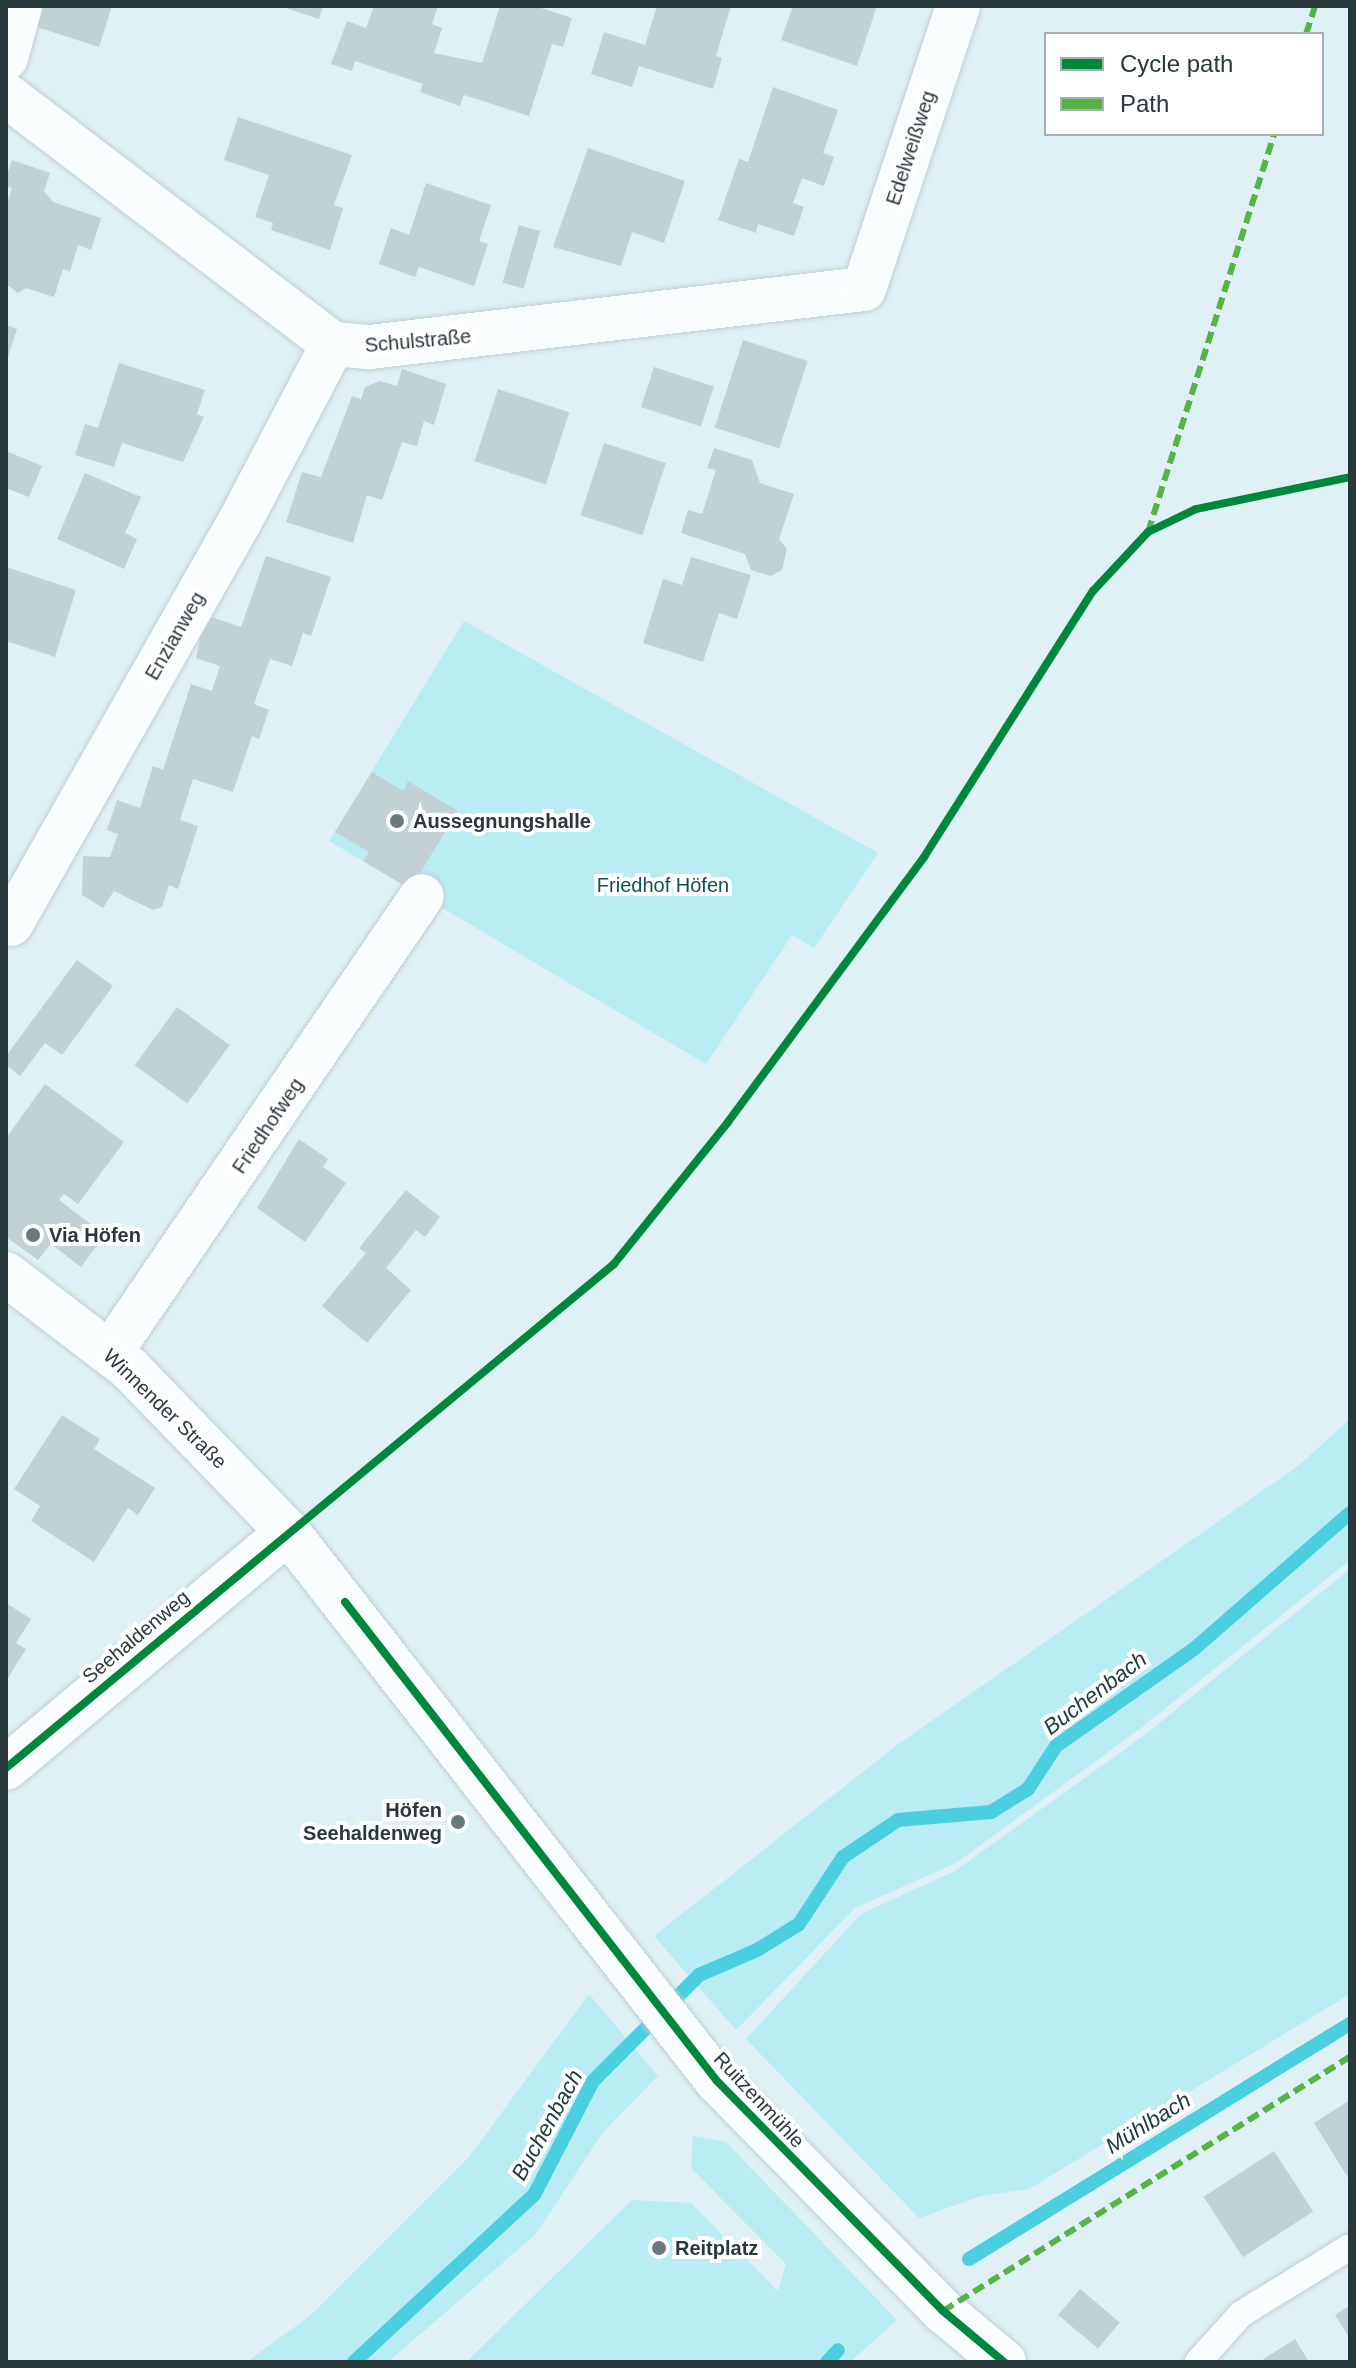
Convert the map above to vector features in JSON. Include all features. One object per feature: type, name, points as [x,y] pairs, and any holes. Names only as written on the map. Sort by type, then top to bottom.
[{"type":"street","points":[[6,58],[20,6]]},
{"type":"street","name":"Edelweißweg","points":[[864,289],[958,6]]},
{"type":"street","points":[[6,95],[333,344]]},
{"type":"street","name":"Schulstraße","points":[[333,344],[370,347],[864,289]]},
{"type":"street","name":"Enzianweg","points":[[11,924],[239,523],[333,344]]},
{"type":"street","name":"Friedhofweg","points":[[110,1353],[422,896]]},
{"type":"street","name":"Winnender Straße","points":[[6,1274],[110,1353],[300,1545]]},
{"type":"street","name":"Seehaldenweg","points":[[6,1768],[300,1545]]},
{"type":"street","name":"Ruitzenmühle","points":[[300,1545],[678,2036],[844,2214],[943,2311],[1004,2362]]},
{"type":"lane","points":[[1198,2362],[1241,2314],[1350,2247]]},
{"type":"green space","name":"Friedhof Höfen","points":[[464,621],[878,853],[814,948],[792,935],[706,1064],[329,841]]},
{"type":"green space","points":[[1350,1419],[1350,1560],[1141,1728],[956,1863],[855,1908],[736,2030],[654,1936],[897,1745],[1298,1466]]},
{"type":"green space","points":[[1350,1569],[1350,1994],[1029,2189],[981,2196],[919,2218],[746,2039],[861,1914],[955,1871],[1142,1737]]},
{"type":"green space","points":[[589,1994],[658,2076],[603,2132],[536,2234],[388,2362],[247,2362],[311,2315],[469,2157]]},
{"type":"green space","name":"Reitplatz","points":[[693,2136],[726,2142],[897,2320],[850,2362],[466,2362],[632,2200],[691,2203],[778,2291],[786,2264],[691,2168]]},
{"type":"building","points":[[43,6],[112,6],[99,47],[37,27]]},
{"type":"building","points":[[280,6],[323,6],[319,19]]},
{"type":"building","points":[[374,6],[438,6],[432,24],[442,28],[434,53],[482,63],[500,6],[535,6],[572,18],[563,47],[552,44],[529,116],[464,95],[460,106],[420,92],[423,84],[355,61],[352,71],[331,64],[347,21],[366,28]]},
{"type":"building","points":[[657,6],[731,6],[716,56],[722,58],[713,89],[639,66],[632,87],[591,74],[604,32],[645,45]]},
{"type":"building","points":[[793,6],[877,6],[857,66],[781,40]]},
{"type":"building","points":[[773,87],[838,110],[823,153],[834,157],[824,186],[802,178],[793,203],[804,207],[794,236],[758,224],[756,233],[718,220],[739,159],[748,162]]},
{"type":"building","points":[[238,117],[352,155],[334,205],[343,208],[330,250],[271,230],[273,223],[255,217],[269,175],[224,160]]},
{"type":"building","points":[[588,148],[685,181],[664,243],[632,232],[621,266],[553,247]]},
{"type":"building","points":[[12,160],[50,173],[44,191],[53,202],[101,218],[91,250],[78,245],[70,272],[63,269],[54,297],[26,288],[18,293],[6,284],[6,207],[12,188],[6,186],[6,177]]},
{"type":"building","points":[[426,183],[491,205],[479,241],[488,244],[474,286],[419,267],[415,277],[379,264],[391,228],[409,235]]},
{"type":"building","points":[[519,225],[540,231],[524,289],[502,283]]},
{"type":"building","points":[[6,325],[17,329],[7,360],[6,360]]},
{"type":"building","points":[[743,340],[808,361],[779,449],[715,427]]},
{"type":"building","points":[[119,363],[205,390],[197,414],[204,417],[183,462],[122,443],[114,467],[75,455],[85,424],[98,428]]},
{"type":"building","points":[[654,367],[714,386],[701,426],[641,407]]},
{"type":"building","points":[[402,369],[446,384],[434,425],[424,421],[417,446],[402,442],[382,500],[367,495],[353,543],[286,522],[302,472],[321,477],[352,396],[361,399],[365,387],[380,381],[397,386]]},
{"type":"building","points":[[498,389],[569,412],[546,484],[475,461]]},
{"type":"building","points":[[604,443],[666,463],[642,535],[581,515]]},
{"type":"building","points":[[714,448],[752,460],[760,483],[794,494],[779,539],[787,549],[782,570],[771,576],[751,570],[745,554],[681,533],[688,510],[702,514],[716,470],[707,468]]},
{"type":"building","points":[[6,451],[42,466],[29,497],[6,488]]},
{"type":"building","points":[[85,473],[141,497],[125,533],[137,539],[124,569],[57,539]]},
{"type":"building","points":[[266,556],[331,577],[311,636],[303,633],[292,666],[270,659],[254,704],[269,710],[259,739],[252,736],[233,792],[193,779],[180,820],[198,826],[178,889],[169,885],[162,907],[153,910],[114,891],[103,908],[82,895],[83,856],[110,857],[118,834],[107,830],[117,800],[140,808],[153,766],[163,770],[191,684],[212,691],[220,666],[196,658],[205,615],[241,627]]},
{"type":"building","points":[[691,557],[751,575],[737,619],[719,613],[703,662],[643,643],[663,579],[682,585]]},
{"type":"building","points":[[6,567],[76,590],[55,657],[6,641]]},
{"type":"building","name":"Aussegnungshalle","points":[[372,772],[403,791],[408,781],[458,811],[410,889],[363,861],[369,852],[335,832]]},
{"type":"building","points":[[77,960],[113,986],[62,1055],[45,1043],[20,1076],[6,1065],[6,1056]]},
{"type":"building","points":[[177,1007],[230,1045],[187,1103],[135,1065]]},
{"type":"building","points":[[45,1084],[124,1142],[78,1204],[64,1194],[59,1200],[105,1235],[81,1267],[51,1244],[38,1260],[6,1237],[6,1138]]},
{"type":"building","points":[[299,1139],[328,1159],[323,1167],[346,1183],[305,1242],[257,1208]]},
{"type":"building","points":[[406,1190],[440,1217],[425,1237],[416,1230],[386,1268],[411,1290],[367,1343],[322,1306],[366,1253],[359,1248]]},
{"type":"building","points":[[62,1415],[100,1439],[94,1449],[155,1488],[138,1515],[128,1508],[94,1562],[31,1521],[40,1506],[14,1489]]},
{"type":"building","points":[[6,1603],[31,1619],[16,1643],[26,1649],[8,1678]]},
{"type":"building","points":[[1350,2100],[1350,2181],[1314,2123]]},
{"type":"building","points":[[1274,2151],[1313,2211],[1243,2257],[1204,2197]]},
{"type":"building","points":[[1080,2289],[1120,2322],[1098,2348],[1058,2315]]},
{"type":"building","points":[[1350,2305],[1350,2339],[1335,2315]]},
{"type":"building","points":[[1295,2339],[1309,2362],[1259,2362],[1267,2357]]},
{"type":"waterway","name":"Buchenbach","points":[[354,2362],[534,2195],[593,2081],[699,1975],[757,1950],[799,1924],[843,1857],[898,1820],[991,1812],[1028,1789],[1056,1746],[1194,1649],[1350,1513]]},
{"type":"waterway","name":"Mühlbach","points":[[969,2259],[1350,2024]]},
{"type":"waterway","name":"Mühlbach","points":[[827,2362],[838,2350]]},
{"type":"marked path","points":[[1307,32],[1315,6]]},
{"type":"marked path","points":[[1148,532],[1273,136]]},
{"type":"marked path","points":[[943,2311],[1350,2057]]},
{"type":"cycle path","points":[[6,1768],[614,1264],[728,1122],[924,857],[1093,591],[1148,532],[1196,509],[1350,477]]},
{"type":"cycle path","points":[[345,1602],[717,2081],[943,2311],[1004,2362]]},
{"type":"place","name":"Aussegnungshalle","points":[[397,821]]},
{"type":"place","name":"Via Höfen","points":[[33,1235]]},
{"type":"place","name":"Höfen Seehaldenweg","points":[[458,1822]]},
{"type":"place","name":"Reitplatz","points":[[659,2248]]}]
